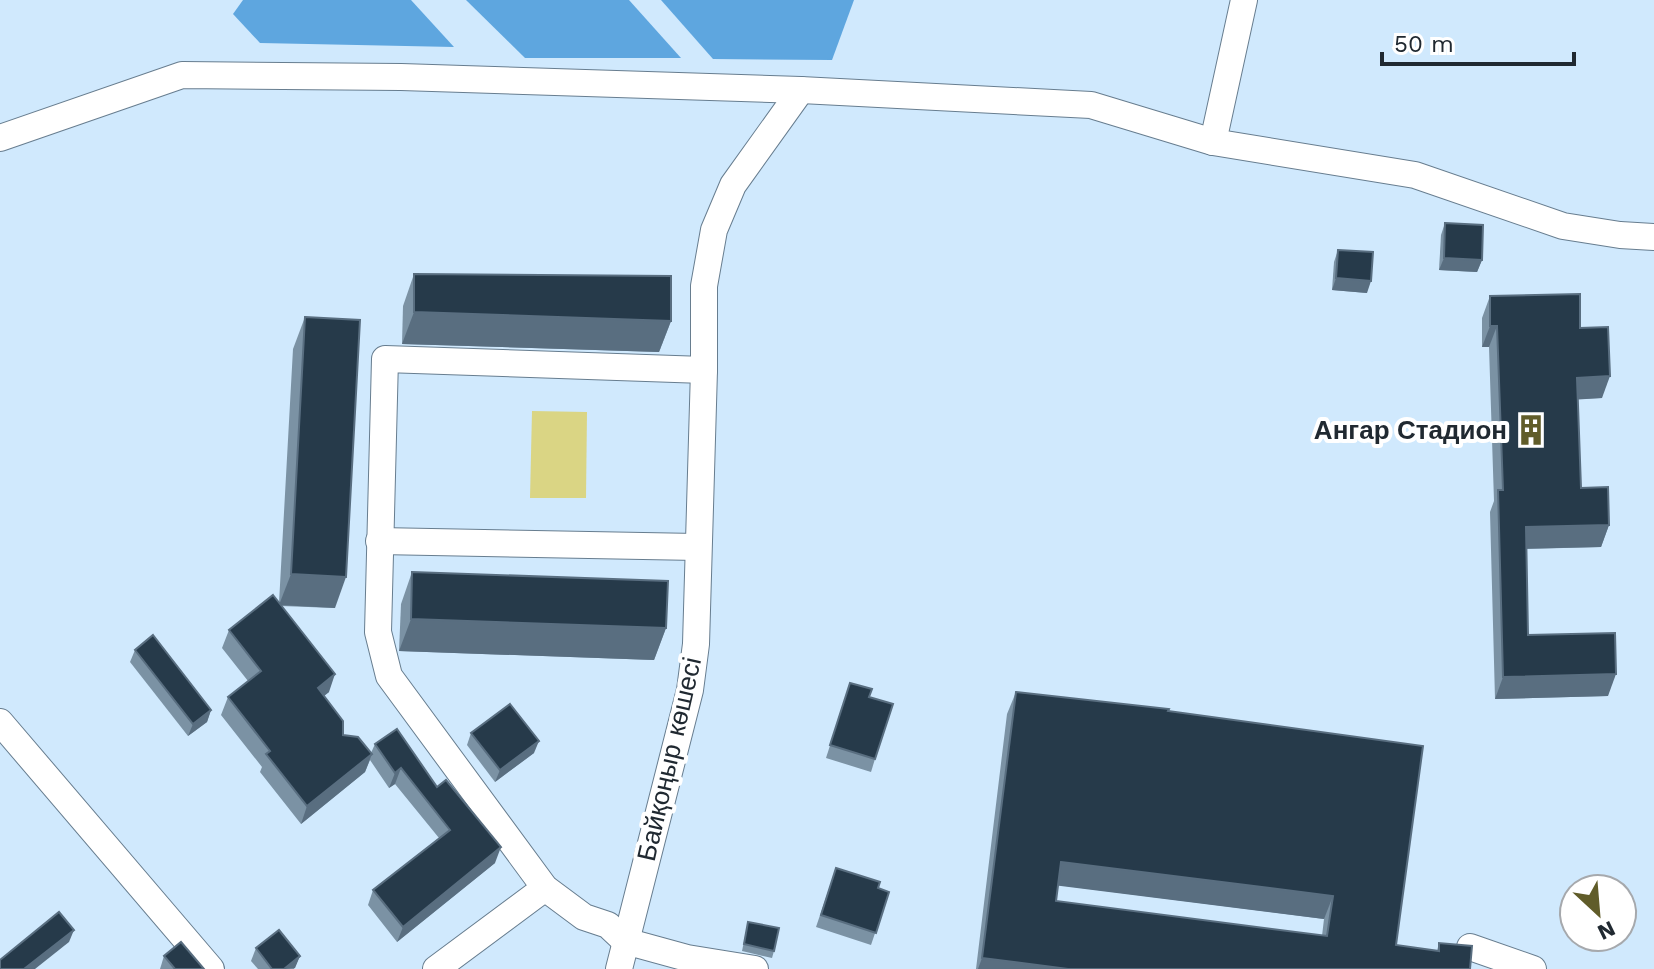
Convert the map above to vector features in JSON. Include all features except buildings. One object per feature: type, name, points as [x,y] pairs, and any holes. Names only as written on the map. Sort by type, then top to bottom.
[{"type":"street","points":[[1213,142],[1244,0]]},
{"type":"street","points":[[0,138],[44,120],[182,75],[401,77],[801,90],[1091,105],[1213,142],[1415,175],[1563,226],[1654,237]]},
{"type":"street","name":"Байқоңыр көшесі","points":[[619,969],[690,690],[696,644],[704,286],[714,230],[733,185],[755,150],[801,90]]},
{"type":"street","points":[[704,370],[385,359],[378,632],[389,676],[545,888],[584,917],[608,925],[625,941],[687,958],[755,969]]},
{"type":"street","points":[[379,541],[697,547]]},
{"type":"street","points":[[0,722],[211,969]]},
{"type":"street","points":[[436,969],[545,888]]},
{"type":"street","points":[[1470,947],[1533,969]]},
{"type":"shaded area","points":[[532,411],[587,412],[586,498],[530,498]]},
{"type":"water","points":[[243,0],[411,0],[454,47],[260,43],[233,14]]},
{"type":"water","points":[[466,0],[629,0],[681,58],[525,58]]},
{"type":"water","points":[[661,0],[854,0],[832,60],[713,59]]},
{"type":"place","name":"Ангар Стадион","points":[[1531,430]]}]
